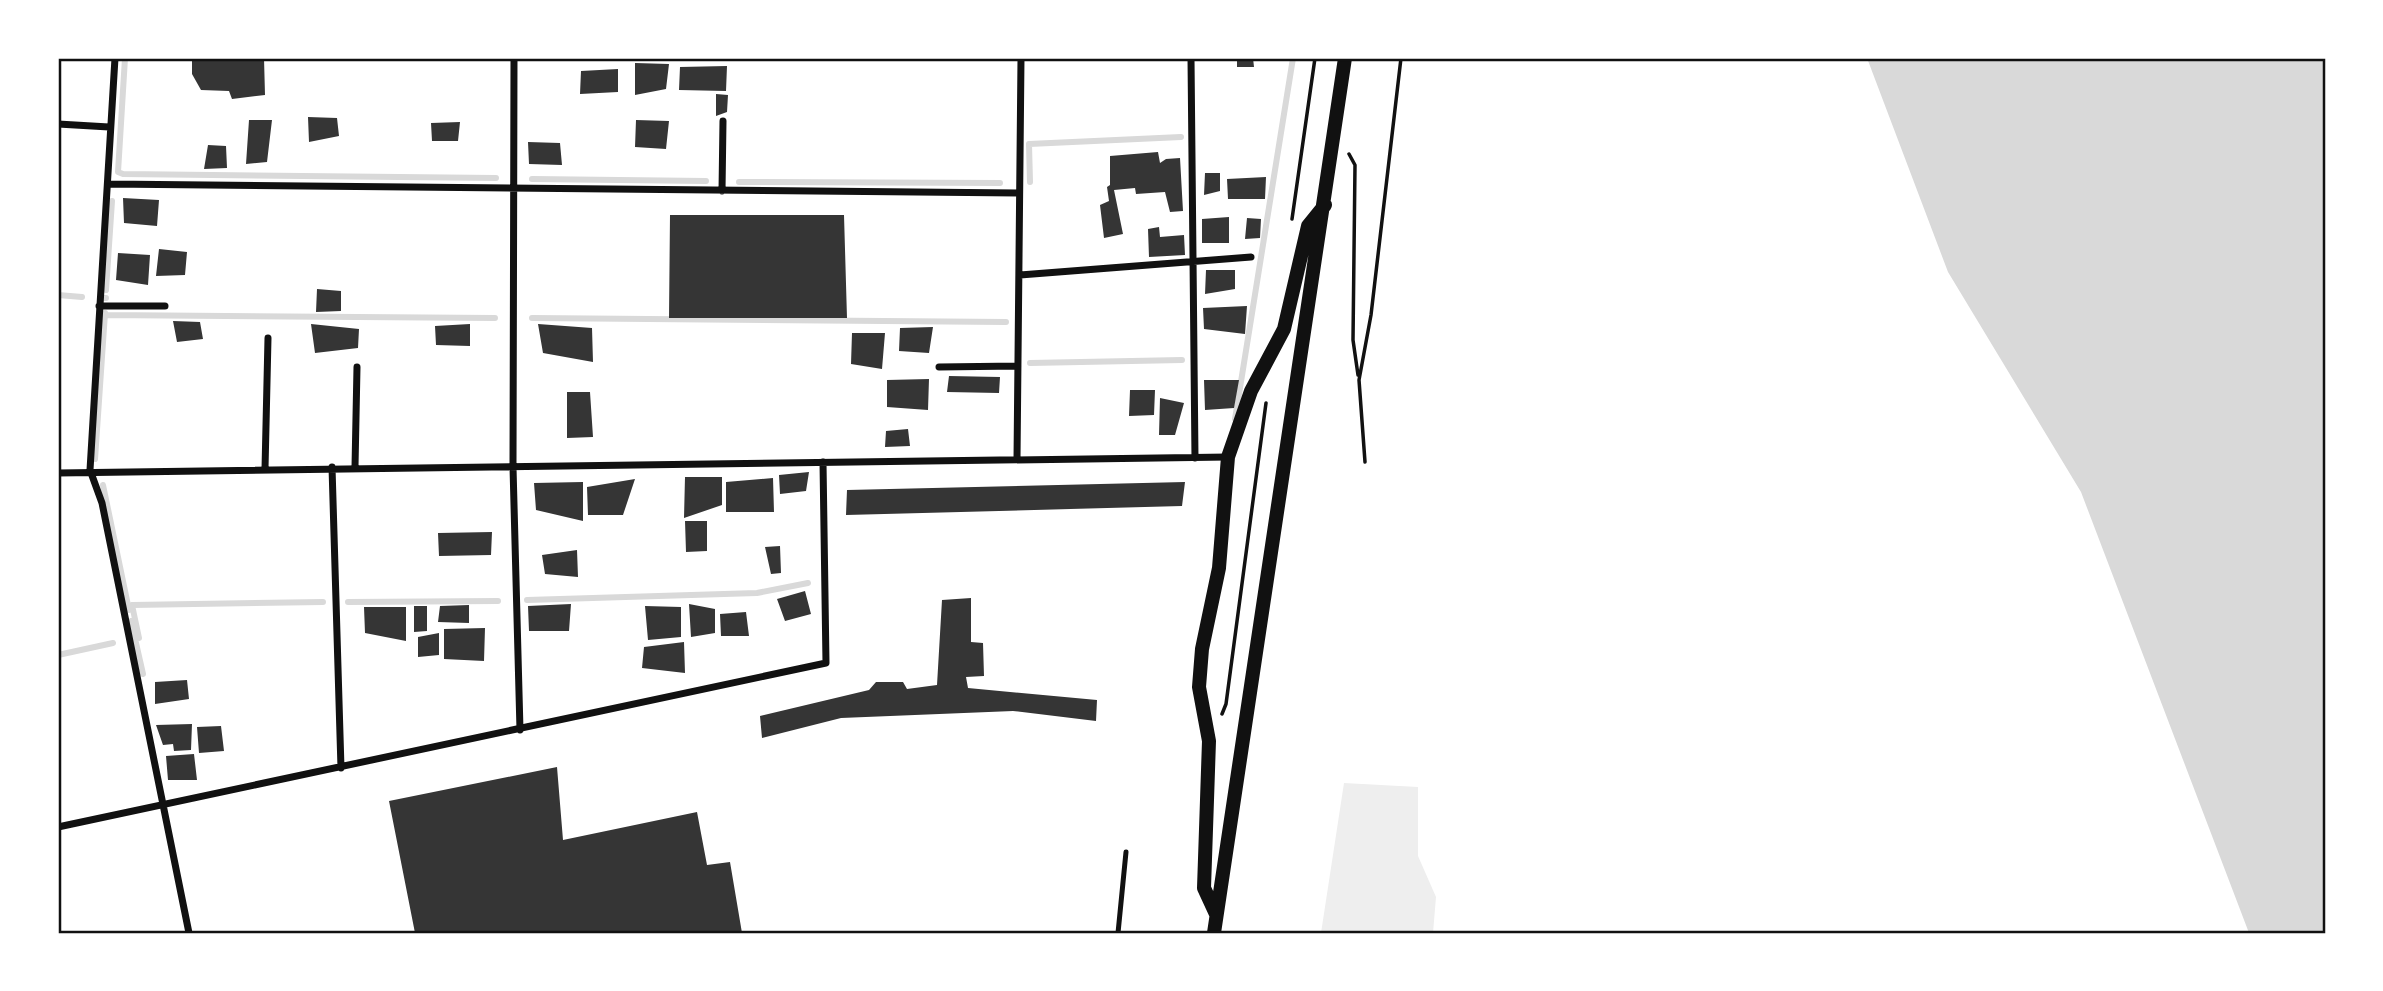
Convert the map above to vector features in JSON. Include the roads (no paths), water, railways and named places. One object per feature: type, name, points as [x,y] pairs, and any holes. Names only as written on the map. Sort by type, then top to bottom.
[{"type":"main road","points":[[1214,933],[1325,204],[1342,61]]},
{"type":"main road","points":[[1216,915],[1205,888],[1209,741],[1199,687],[1202,649],[1219,568],[1228,457],[1251,391],[1284,329],[1308,226],[1325,204]]},
{"type":"street","points":[[115,58],[108,127],[109,184],[90,470],[102,503],[189,933]]},
{"type":"street","points":[[514,58],[513,467],[520,730]]},
{"type":"street","points":[[1017,459],[1021,58]]},
{"type":"street","points":[[1191,58],[1195,458]]},
{"type":"street","points":[[722,191],[723,121]]},
{"type":"street","points":[[58,124],[108,127]]},
{"type":"street","points":[[109,184],[1018,193]]},
{"type":"street","points":[[1020,275],[1251,257]]},
{"type":"street","points":[[99,306],[165,306]]},
{"type":"street","points":[[265,469],[268,338]]},
{"type":"street","points":[[939,367],[1018,366]]},
{"type":"street","points":[[355,467],[357,368]]},
{"type":"street","points":[[58,473],[90,470],[1228,457]]},
{"type":"street","points":[[58,827],[826,663],[823,462]]},
{"type":"street","points":[[332,467],[341,768]]},
{"type":"lane","points":[[1118,933],[1126,852]]},
{"type":"waterway","points":[[125,58],[118,172],[123,174],[496,178]]},
{"type":"waterway","points":[[1235,419],[1293,58]]},
{"type":"waterway","points":[[1030,182],[1029,144],[1181,137]]},
{"type":"waterway","points":[[532,179],[706,181]]},
{"type":"waterway","points":[[739,182],[1000,183]]},
{"type":"waterway","points":[[106,290],[112,201]]},
{"type":"waterway","points":[[58,295],[82,297]]},
{"type":"waterway","points":[[95,459],[105,313]]},
{"type":"waterway","points":[[105,315],[495,318]]},
{"type":"waterway","points":[[532,318],[1006,322]]},
{"type":"waterway","points":[[1030,363],[1182,360]]},
{"type":"waterway","points":[[103,485],[129,610]]},
{"type":"waterway","points":[[527,600],[757,593],[808,583]]},
{"type":"waterway","points":[[348,602],[498,601]]},
{"type":"waterway","points":[[135,639],[139,638],[132,605],[323,602]]},
{"type":"waterway","points":[[131,621],[143,674]]},
{"type":"waterway","points":[[58,655],[113,643]]}]
